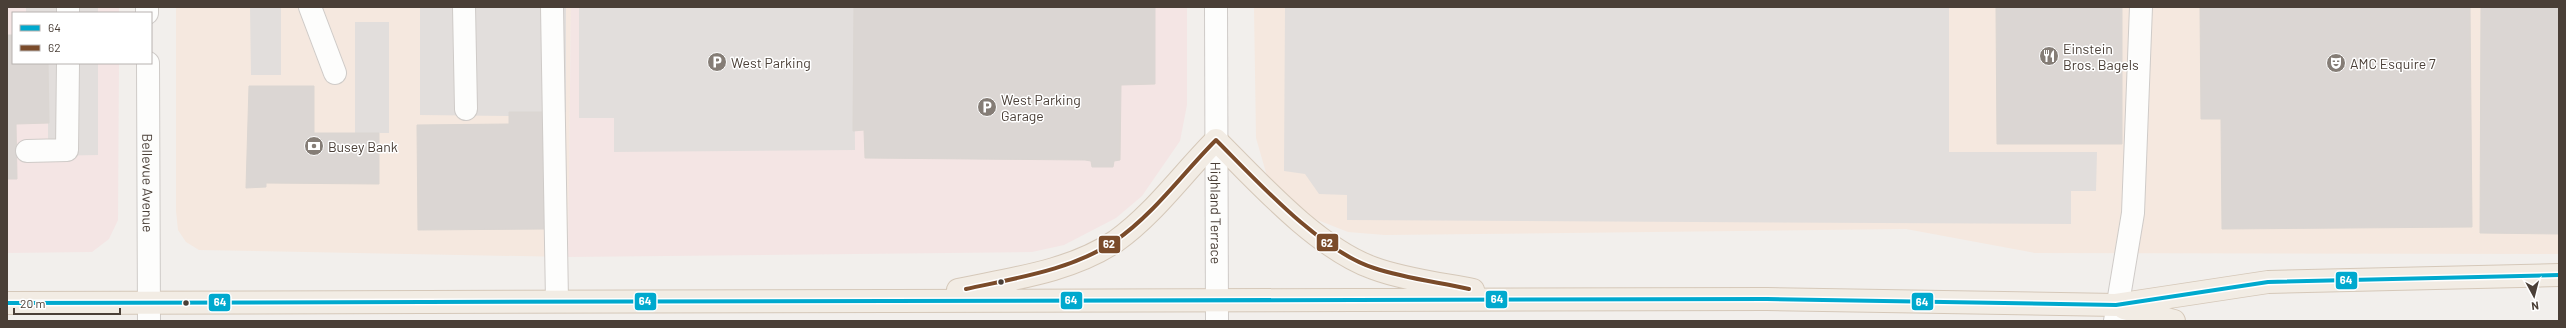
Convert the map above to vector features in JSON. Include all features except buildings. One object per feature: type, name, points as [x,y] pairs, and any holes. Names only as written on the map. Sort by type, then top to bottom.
[{"type":"main road","points":[[911,300],[1060,267],[1092,255],[1133,227],[1216,140],[1296,218],[1344,254],[1373,268],[1514,299]]},
{"type":"main road","points":[[2115,313],[2268,282],[2559,275]]},
{"type":"main road","points":[[7,303],[149,312],[557,301],[1807,299],[2115,313],[2174,321]]},
{"type":"street","points":[[310,7],[334,73]]},
{"type":"street","points":[[464,7],[466,109]]},
{"type":"street","points":[[552,7],[557,301]]},
{"type":"street","name":"Highland Terrace","points":[[1216,7],[1217,321]]},
{"type":"street","points":[[2115,313],[2133,213],[2141,7]]},
{"type":"street","points":[[27,151],[67,150],[68,64]]},
{"type":"street","name":"Bellevue Avenue","points":[[148,64],[149,312]]},
{"type":"shaded area","points":[[7,7],[119,7],[119,12],[12,12],[12,64],[119,64],[118,220],[109,239],[92,252],[7,253]]},
{"type":"shaded area","points":[[26,7],[98,7],[98,12],[26,12]]},
{"type":"shaded area","points":[[176,7],[571,7],[568,257],[199,250],[186,242],[178,230],[176,211]]},
{"type":"shaded area","points":[[250,7],[281,7],[281,75],[251,75]]},
{"type":"shaded area","points":[[420,7],[566,7],[566,112],[509,112],[509,116],[420,115]]},
{"type":"shaded area","points":[[571,7],[1187,7],[1187,105],[1180,141],[1142,196],[1116,218],[1064,245],[1032,252],[568,257]]},
{"type":"shaded area","name":"West Parking","points":[[579,7],[854,7],[855,150],[614,152],[614,118],[579,118]]},
{"type":"shaded area","points":[[1254,7],[2559,7],[2559,254],[2035,253],[1906,229],[1385,235],[1348,232],[1315,219],[1286,200],[1267,176],[1256,138]]},
{"type":"shaded area","points":[[1285,7],[1949,7],[1949,152],[2097,152],[2096,191],[2071,191],[2071,224],[1347,220],[1347,195],[1319,194],[1305,174],[1284,171]]},
{"type":"shaded area","points":[[355,22],[389,22],[389,133],[355,133]]},
{"type":"shaded area","points":[[48,64],[98,64],[98,155],[48,156]]},
{"type":"transit line","name":"62","points":[[966,289],[1024,277],[1062,266],[1098,251],[1115,241],[1143,218],[1216,140],[1269,194],[1290,213],[1311,231],[1353,259],[1374,268],[1397,275],[1469,289]]},
{"type":"transit line","name":"64","points":[[7,303],[1767,299],[2116,305],[2268,282],[2559,275]]},
{"type":"place","name":"Einstein Bros. Bagels","points":[[2049,56]]},
{"type":"place","name":"West Parking","points":[[717,62]]},
{"type":"place","name":"AMC Esquire 7","points":[[2336,63]]},
{"type":"place","name":"West Parking Garage","points":[[987,107]]},
{"type":"place","name":"Busey Bank","points":[[314,146]]}]
